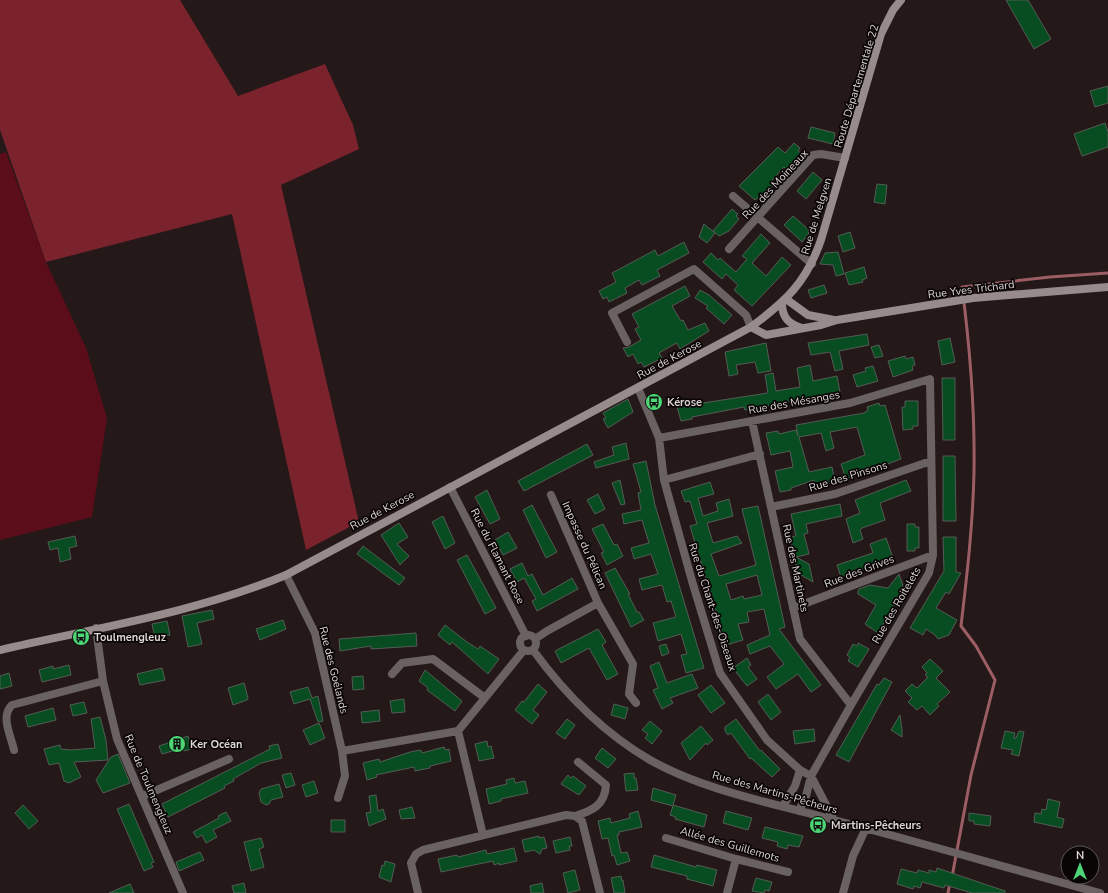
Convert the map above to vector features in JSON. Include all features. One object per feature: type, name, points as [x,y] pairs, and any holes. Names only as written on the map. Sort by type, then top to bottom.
[{"type":"main road","name":"Route Départementale 22","points":[[845,158],[881,34],[901,0]]},
{"type":"main road","name":"Rue de Melgven","points":[[751,327],[784,301],[799,284],[812,264],[845,158]]},
{"type":"main road","name":"Rue Yves Trichard","points":[[836,320],[973,298],[1108,287]]},
{"type":"main road","points":[[784,301],[808,315],[836,320]]},
{"type":"main road","points":[[784,301],[784,316],[787,321],[803,328]]},
{"type":"main road","points":[[751,327],[766,335],[836,320]]},
{"type":"main road","name":"Rue de Kerose","points":[[0,650],[211,602],[250,590],[286,574],[751,327]]},
{"type":"street","name":"Rue des Moineaux","points":[[729,249],[813,155],[821,154],[845,158]]},
{"type":"street","points":[[733,196],[812,264]]},
{"type":"street","points":[[627,342],[612,313],[694,269],[746,315],[751,327]]},
{"type":"street","name":"Rue des Mésanges","points":[[659,438],[850,403],[930,379]]},
{"type":"street","name":"Rue des Roitelets","points":[[799,810],[806,796],[811,776],[850,705],[929,573],[933,555],[930,379]]},
{"type":"street","name":"Rue du Chant-des-Oiseaux","points":[[638,388],[659,438],[664,480],[692,581],[720,673],[767,740],[800,770]]},
{"type":"street","name":"Rue des Martinets","points":[[752,421],[800,639],[850,705]]},
{"type":"street","points":[[664,480],[760,454]]},
{"type":"street","name":"Rue des Pinsons","points":[[771,508],[835,494],[931,461]]},
{"type":"street","name":"Rue du Flamant Rose","points":[[450,487],[526,636]]},
{"type":"street","name":"Impasse du Pélican","points":[[551,495],[598,603],[633,664],[629,694],[636,703]]},
{"type":"street","name":"Rue des Grives","points":[[793,608],[933,555]]},
{"type":"street","name":"Rue des Goélands","points":[[286,574],[316,633],[342,751],[345,776],[338,798]]},
{"type":"street","name":"Impasse du Pélican","points":[[535,639],[546,631],[598,603]]},
{"type":"street","name":"Rue de Toulmengleuz","points":[[96,628],[103,681],[117,739],[183,893]]},
{"type":"street","points":[[342,751],[458,731],[528,650],[536,645],[535,639],[532,636],[526,636],[523,638],[520,644],[528,650]]},
{"type":"street","name":"Rue des Martins-Pêcheurs","points":[[528,650],[580,707],[625,744],[650,760],[701,782],[1100,893]]},
{"type":"street","points":[[392,674],[402,663],[433,659],[486,698]]},
{"type":"street","points":[[14,750],[6,717],[8,709],[12,705],[103,681]]},
{"type":"street","points":[[458,731],[483,835]]},
{"type":"street","points":[[142,796],[230,759]]},
{"type":"street","points":[[418,893],[411,863],[416,854],[423,850],[566,815],[575,816],[599,806],[604,796],[606,786],[578,762]]},
{"type":"street","points":[[783,806],[795,786],[800,770],[811,776],[834,820]]},
{"type":"street","points":[[575,816],[582,821],[600,893]]},
{"type":"street","points":[[843,893],[853,856],[866,828]]},
{"type":"street","name":"Allée des Guillemots","points":[[666,838],[736,859],[788,872]]},
{"type":"street","points":[[727,893],[736,859]]},
{"type":"shaded area","points":[[0,0],[180,0],[238,96],[325,64],[353,125],[359,149],[281,185],[359,522],[306,550],[232,214],[46,262],[0,130]]},
{"type":"shaded area","points":[[6,152],[46,262],[86,348],[107,418],[92,517],[0,540],[0,154]]},
{"type":"building","points":[[1006,0],[1028,0],[1051,39],[1034,49]]},
{"type":"building","points":[[1108,86],[1108,103],[1095,107],[1090,91]]},
{"type":"building","points":[[1105,123],[1108,132],[1108,147],[1082,156],[1074,134]]},
{"type":"building","points":[[811,127],[835,133],[833,144],[808,138]]},
{"type":"building","points":[[794,143],[800,148],[798,151],[802,154],[787,170],[784,167],[773,179],[772,181],[775,184],[760,201],[757,198],[755,200],[739,186],[778,147],[785,153]]},
{"type":"building","points":[[813,172],[822,180],[806,199],[797,191]]},
{"type":"building","points":[[877,184],[887,185],[885,204],[874,202]]},
{"type":"building","points":[[732,209],[738,214],[736,216],[739,219],[729,231],[719,236],[713,231]]},
{"type":"building","points":[[793,216],[809,230],[809,233],[802,242],[784,225]]},
{"type":"building","points":[[704,224],[715,233],[707,243],[699,237]]},
{"type":"building","points":[[850,232],[855,248],[843,252],[838,236]]},
{"type":"building","points":[[761,234],[770,243],[752,263],[766,276],[782,257],[791,265],[752,306],[734,290],[738,285],[726,274],[722,279],[703,262],[711,253],[718,260],[720,258],[736,272],[747,259],[742,256]]},
{"type":"building","points":[[684,242],[689,253],[657,270],[660,276],[642,285],[639,280],[625,288],[627,293],[609,302],[607,297],[603,299],[599,291],[616,282],[612,273],[655,250],[658,256]]},
{"type":"building","points":[[838,252],[844,274],[836,276],[833,265],[820,264],[825,253]]},
{"type":"building","points":[[864,267],[867,278],[862,280],[863,282],[849,285],[845,273]]},
{"type":"building","points":[[824,285],[827,293],[811,298],[808,290]]},
{"type":"building","points":[[685,286],[690,296],[672,306],[681,321],[683,320],[688,330],[705,323],[709,331],[680,349],[677,343],[673,345],[659,353],[662,358],[644,367],[641,362],[638,364],[633,354],[628,357],[623,348],[629,347],[641,340],[635,329],[639,327],[632,314]]},
{"type":"building","points":[[700,290],[709,295],[732,315],[724,324],[706,308],[708,306],[695,298]]},
{"type":"building","points":[[867,334],[869,345],[839,351],[843,369],[835,371],[830,352],[811,355],[808,343]]},
{"type":"building","points":[[950,338],[955,362],[942,365],[938,341]]},
{"type":"building","points":[[766,343],[771,371],[758,373],[755,362],[736,365],[738,374],[729,376],[725,352]]},
{"type":"building","points":[[879,345],[883,356],[875,358],[871,347]]},
{"type":"building","points":[[905,356],[906,359],[913,357],[915,365],[912,366],[913,370],[893,377],[888,361]]},
{"type":"building","points":[[810,365],[813,381],[837,376],[840,392],[745,410],[744,407],[692,417],[692,419],[681,421],[677,407],[768,393],[765,375],[773,373],[776,391],[800,387],[797,368]]},
{"type":"building","points":[[873,366],[878,381],[857,387],[853,375],[866,371],[865,368]]},
{"type":"building","points":[[942,378],[955,378],[955,440],[943,440]]},
{"type":"building","points":[[628,399],[633,412],[608,428],[603,419],[606,418],[603,413]]},
{"type":"building","points":[[905,401],[918,401],[918,426],[913,426],[913,429],[903,430],[902,407],[905,407]]},
{"type":"building","points":[[879,403],[880,406],[885,405],[901,459],[846,479],[841,464],[865,455],[857,427],[830,432],[834,448],[826,451],[821,433],[799,437],[809,472],[832,467],[835,482],[815,487],[814,480],[791,488],[791,490],[780,492],[775,471],[793,467],[790,451],[771,455],[766,433],[778,431],[779,434],[796,430],[798,436],[796,425],[864,413],[868,410],[867,407]]},
{"type":"building","points":[[626,443],[629,459],[596,468],[594,462],[614,455],[612,447]]},
{"type":"building","points":[[587,444],[593,455],[524,491],[518,481]]},
{"type":"building","points":[[943,456],[955,456],[956,521],[943,521]]},
{"type":"building","points":[[646,461],[655,505],[704,668],[686,673],[681,655],[687,654],[681,634],[658,641],[653,623],[676,617],[671,601],[667,602],[662,585],[642,590],[639,579],[658,574],[651,554],[634,559],[631,548],[649,543],[642,520],[624,524],[622,514],[641,510],[638,493],[641,492],[633,464]]},
{"type":"building","points":[[620,480],[625,504],[621,505],[612,483]]},
{"type":"building","points":[[906,480],[911,491],[880,503],[885,520],[862,528],[860,530],[863,539],[853,543],[846,519],[860,513],[855,500]]},
{"type":"building","points":[[710,482],[714,494],[698,498],[703,516],[718,511],[716,503],[729,499],[733,516],[707,523],[713,543],[737,536],[742,543],[711,554],[719,576],[756,565],[742,509],[758,506],[785,627],[779,629],[821,685],[811,692],[798,674],[776,689],[767,677],[784,664],[770,646],[750,654],[747,645],[770,635],[764,609],[747,612],[749,622],[738,624],[743,640],[726,645],[690,526],[697,524],[690,501],[685,502],[681,491]],"holes":[[[757,575],[762,595],[744,599],[743,596],[731,600],[726,584]]]},
{"type":"building","points":[[487,490],[500,519],[490,524],[475,497]]},
{"type":"building","points":[[598,494],[605,509],[595,514],[587,500]]},
{"type":"building","points":[[840,504],[842,516],[806,524],[808,533],[804,534],[809,554],[796,557],[809,564],[813,582],[798,573],[790,537],[796,536],[791,514]]},
{"type":"building","points":[[532,505],[557,552],[546,558],[523,510]]},
{"type":"building","points":[[443,516],[455,543],[445,549],[432,522]]},
{"type":"building","points":[[399,523],[408,537],[397,544],[409,556],[400,565],[381,535]]},
{"type":"building","points":[[603,524],[614,545],[617,544],[623,556],[607,565],[601,553],[604,552],[592,529]]},
{"type":"building","points":[[907,524],[915,524],[915,527],[919,527],[919,548],[915,548],[915,551],[907,551]]},
{"type":"building","points":[[508,532],[517,548],[503,555],[495,540]]},
{"type":"building","points":[[75,536],[77,546],[69,548],[71,559],[60,562],[58,548],[50,550],[48,542]]},
{"type":"building","points":[[943,537],[956,537],[956,572],[961,573],[949,594],[946,592],[936,608],[957,620],[949,635],[938,639],[926,629],[923,635],[910,628],[944,571]]},
{"type":"building","points":[[886,538],[893,558],[841,577],[837,565],[873,553],[870,544]]},
{"type":"building","points":[[363,546],[405,578],[399,585],[357,554]]},
{"type":"building","points":[[467,555],[496,608],[485,614],[457,560]]},
{"type":"building","points":[[522,563],[528,576],[532,574],[543,595],[572,578],[578,589],[537,611],[532,601],[536,599],[524,578],[517,582],[510,569]]},
{"type":"building","points":[[615,568],[630,594],[628,594],[637,612],[639,612],[644,620],[631,627],[605,573]]},
{"type":"building","points":[[899,574],[904,589],[878,633],[865,624],[876,605],[858,594],[858,591],[859,589],[870,585],[888,588]]},
{"type":"building","points":[[212,610],[214,619],[197,623],[202,644],[188,647],[182,616]]},
{"type":"building","points":[[283,620],[286,629],[260,640],[256,629]]},
{"type":"building","points":[[167,621],[170,635],[155,638],[152,624]]},
{"type":"building","points":[[445,625],[478,649],[480,646],[499,659],[488,674],[452,642],[450,645],[438,635]]},
{"type":"building","points":[[598,629],[606,642],[602,645],[618,674],[607,680],[589,648],[561,663],[555,651]]},
{"type":"building","points":[[416,633],[417,646],[371,649],[371,646],[340,651],[339,639]]},
{"type":"building","points":[[858,643],[869,649],[858,667],[848,661],[850,657],[847,655],[853,644],[857,646]]},
{"type":"building","points":[[666,644],[669,653],[662,656],[659,646]]},
{"type":"building","points":[[747,658],[751,665],[748,667],[757,679],[747,686],[733,668]]},
{"type":"building","points":[[930,659],[943,671],[936,678],[950,692],[937,704],[939,706],[930,715],[922,706],[917,710],[908,702],[912,698],[905,691],[912,684],[917,688],[928,677],[925,675],[927,673],[922,667]]},
{"type":"building","points":[[659,662],[667,683],[692,674],[698,688],[670,698],[673,703],[662,709],[653,690],[658,688],[650,666]]},
{"type":"building","points":[[69,665],[71,675],[42,682],[39,670],[53,666],[53,669]]},
{"type":"building","points":[[162,668],[165,680],[140,685],[137,674]]},
{"type":"building","points":[[425,670],[462,701],[455,711],[427,690],[428,688],[419,681]]},
{"type":"building","points":[[9,673],[12,686],[0,689],[0,676]]},
{"type":"building","points":[[363,676],[364,689],[353,690],[352,677]]},
{"type":"building","points":[[884,678],[892,682],[849,762],[836,755],[877,684],[879,685]]},
{"type":"building","points":[[244,683],[248,698],[247,700],[233,705],[228,688]]},
{"type":"building","points":[[538,684],[547,692],[533,710],[539,715],[532,724],[515,710],[522,701],[524,702]]},
{"type":"building","points":[[711,685],[725,703],[711,713],[698,695]]},
{"type":"building","points":[[308,687],[312,698],[318,696],[323,721],[318,722],[310,699],[294,704],[290,692]]},
{"type":"building","points":[[768,694],[781,712],[771,720],[758,702]]},
{"type":"building","points":[[404,699],[405,712],[392,713],[390,701]]},
{"type":"building","points":[[84,702],[87,713],[73,716],[70,705]]},
{"type":"building","points":[[614,704],[628,708],[625,719],[611,715]]},
{"type":"building","points":[[53,708],[56,720],[28,727],[25,716]]},
{"type":"building","points":[[379,710],[380,721],[362,723],[361,712]]},
{"type":"building","points":[[900,715],[902,730],[902,737],[891,730]]},
{"type":"building","points":[[100,717],[106,740],[108,760],[74,762],[81,777],[69,783],[64,781],[59,763],[49,765],[44,749],[60,745],[61,749],[71,750],[95,748],[91,719]]},
{"type":"building","points":[[567,719],[575,725],[565,739],[556,733]]},
{"type":"building","points":[[736,719],[760,751],[761,750],[780,769],[772,777],[751,758],[750,759],[731,733],[728,735],[725,731],[725,727]]},
{"type":"building","points":[[650,721],[662,731],[652,744],[645,738],[648,734],[642,730]]},
{"type":"building","points":[[319,723],[325,738],[310,745],[303,730]]},
{"type":"building","points":[[701,726],[713,740],[707,745],[706,743],[690,760],[681,743]]},
{"type":"building","points":[[814,729],[815,741],[795,744],[793,731]]},
{"type":"building","points":[[1005,731],[1015,733],[1014,738],[1016,738],[1019,731],[1024,732],[1019,756],[1011,754],[1013,750],[1001,748]]},
{"type":"building","name":"Ker Océan","points":[[188,736],[192,749],[184,751],[183,748],[162,754],[159,746]]},
{"type":"building","points":[[487,741],[488,747],[491,746],[494,758],[479,761],[475,744]]},
{"type":"building","points":[[278,744],[282,758],[261,763],[233,779],[234,781],[224,786],[225,788],[168,817],[162,804],[270,749],[269,746]]},
{"type":"building","points":[[444,747],[445,750],[449,749],[451,761],[415,771],[414,767],[376,775],[377,777],[367,780],[363,763],[379,759],[380,762],[410,752],[421,750],[422,753]]},
{"type":"building","points":[[602,748],[616,759],[608,768],[595,758]]},
{"type":"building","points":[[118,754],[130,783],[103,793],[96,780],[111,757]]},
{"type":"building","points":[[291,773],[295,785],[286,788],[282,775]]},
{"type":"building","points":[[634,773],[638,790],[626,791],[624,774]]},
{"type":"building","points":[[568,775],[571,778],[573,776],[586,786],[579,795],[561,784]]},
{"type":"building","points":[[514,778],[515,783],[525,781],[528,793],[501,799],[501,801],[489,804],[486,789],[507,784],[506,780]]},
{"type":"building","points":[[314,781],[318,793],[306,797],[302,785]]},
{"type":"building","points":[[279,784],[283,797],[271,800],[269,804],[266,805],[261,802],[259,793],[261,789]]},
{"type":"building","points":[[653,788],[676,795],[673,805],[707,815],[704,827],[675,819],[676,817],[670,815],[673,806],[651,800]]},
{"type":"building","points":[[376,795],[378,811],[383,809],[386,819],[369,826],[366,813],[371,812],[369,796]]},
{"type":"building","points":[[1048,799],[1060,802],[1057,817],[1064,819],[1062,828],[1034,822],[1035,813],[1041,814],[1042,809],[1046,810]]},
{"type":"building","points":[[129,804],[154,862],[151,863],[153,867],[144,871],[117,809]]},
{"type":"building","points":[[23,805],[38,821],[29,829],[15,813]]},
{"type":"building","points":[[412,807],[415,818],[401,819],[399,810]]},
{"type":"building","points":[[638,811],[642,827],[619,832],[619,835],[617,835],[621,853],[627,852],[630,861],[617,865],[614,855],[612,856],[608,838],[602,839],[598,821],[610,818],[611,823],[630,818],[629,814]]},
{"type":"building","points":[[726,811],[752,818],[748,830],[723,823]]},
{"type":"building","points":[[226,812],[231,821],[213,830],[217,837],[206,843],[202,835],[197,838],[193,832],[219,818],[218,816]]},
{"type":"building","points":[[969,813],[991,816],[990,826],[974,824],[974,821],[969,821]]},
{"type":"building","points":[[331,820],[345,820],[345,832],[331,832]]},
{"type":"building","points":[[765,827],[803,836],[799,847],[788,845],[787,849],[777,846],[778,842],[762,838]]},
{"type":"building","points":[[539,836],[539,838],[544,837],[547,848],[542,849],[540,854],[534,850],[525,852],[522,840]]},
{"type":"building","points":[[570,837],[572,846],[569,846],[570,850],[556,853],[553,841]]},
{"type":"building","points":[[261,838],[264,847],[259,849],[264,867],[251,871],[244,842]]},
{"type":"building","points":[[514,848],[517,861],[494,865],[493,861],[441,872],[438,859],[457,855],[458,857],[486,850],[487,854]]},
{"type":"building","points":[[200,852],[204,860],[179,871],[176,862]]},
{"type":"building","points":[[654,855],[696,867],[697,865],[717,870],[713,886],[687,879],[687,876],[651,867]]},
{"type":"building","points":[[385,861],[395,864],[391,882],[379,877],[382,865],[384,866]]},
{"type":"building","points":[[937,868],[1005,891],[1005,893],[972,893],[945,885],[944,888],[922,882],[920,888],[914,886],[913,889],[897,884],[901,869],[917,873],[918,870],[929,873],[929,870],[936,872]]},
{"type":"building","points":[[575,870],[580,890],[568,893],[563,873]]},
{"type":"building","points":[[621,876],[625,893],[614,893],[611,878]]},
{"type":"building","points":[[756,878],[772,882],[769,891],[765,890],[764,893],[752,891]]},
{"type":"building","points":[[244,883],[246,893],[234,893],[232,886]]},
{"type":"building","points":[[542,883],[544,893],[531,893],[530,886]]},
{"type":"building","points":[[130,884],[134,893],[109,893]]},
{"type":"waterway","points":[[952,877],[971,775],[995,680],[976,646],[961,626],[971,530],[974,449],[971,379],[962,287],[1050,277],[1108,273]]},
{"type":"waterway","points":[[948,893],[950,882]]},
{"type":"place","name":"Kérose","points":[[654,402]]},
{"type":"place","name":"Toulmengleuz","points":[[81,637]]},
{"type":"place","name":"Ker Océan","points":[[177,744]]},
{"type":"place","name":"Martins-Pêcheurs","points":[[818,825]]}]
